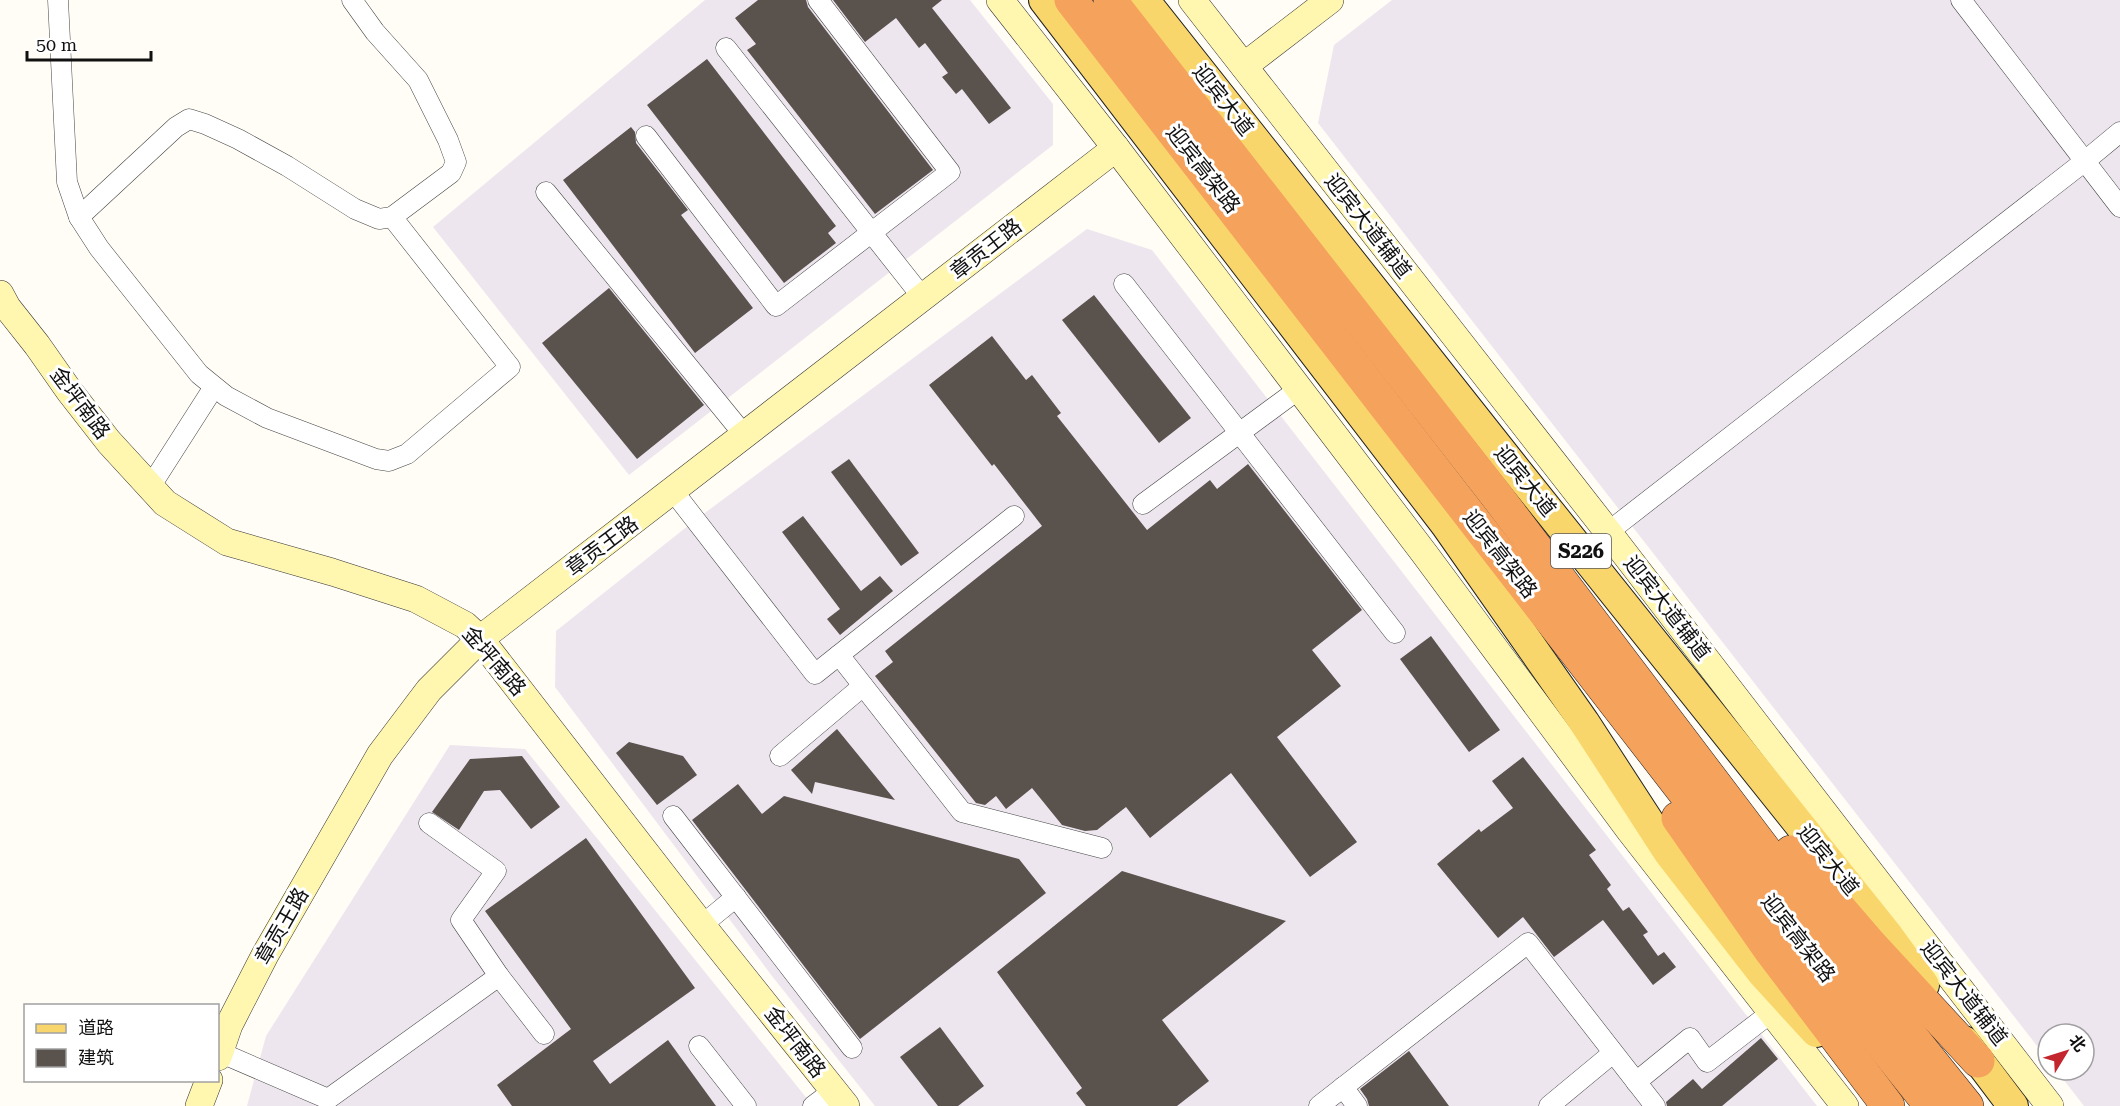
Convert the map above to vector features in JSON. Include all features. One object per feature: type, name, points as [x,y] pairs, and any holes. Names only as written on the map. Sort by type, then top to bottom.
[{"type":"highway","name":"迎宾高架路","points":[[1071,0],[1794,934],[1931,1106]]},
{"type":"highway","name":"迎宾高架路","points":[[1110,0],[1496,495],[1817,919],[1967,1106]]},
{"type":"highway","points":[[1496,495],[1626,648],[1785,845],[1871,945],[1978,1061]]},
{"type":"highway","points":[[1471,518],[1764,941],[1886,1106]]},
{"type":"main road","points":[[1044,0],[1446,525],[1584,722],[1669,853],[1763,974],[1886,1106]]},
{"type":"main road","name":"迎宾大道","points":[[1144,0],[1508,461],[1887,934],[2013,1106]]},
{"type":"street","points":[[58,0],[67,182],[79,217],[99,248],[199,374],[226,396],[267,418],[376,459],[389,461],[397,460],[407,454],[510,367],[392,217]]},
{"type":"street","points":[[79,217],[176,127],[189,119],[238,139],[287,166],[355,209],[379,219],[392,217],[451,173],[456,162],[448,140],[418,80],[375,32],[352,0]]},
{"type":"street","points":[[646,136],[776,306],[950,172],[818,0]]},
{"type":"street","points":[[1000,0],[1116,148],[1424,553],[1630,831],[1845,1106]]},
{"type":"street","name":"迎宾大道辅道","points":[[1191,0],[1608,532],[2050,1106]]},
{"type":"street","points":[[1244,66],[1330,0]]},
{"type":"street","points":[[1961,0],[2120,207]]},
{"type":"street","points":[[726,48],[923,298]]},
{"type":"street","points":[[1608,532],[2120,132]]},
{"type":"street","name":"章贡王路","points":[[219,1052],[229,1025],[265,955],[380,755],[429,690],[480,639],[1116,148]]},
{"type":"street","points":[[546,192],[745,436]]},
{"type":"street","points":[[1124,284],[1395,633]]},
{"type":"street","name":"金坪南路","points":[[0,294],[7,307],[109,442],[165,503],[227,542],[416,599],[465,626],[480,639],[702,925],[831,1101]]},
{"type":"street","points":[[150,487],[214,387]]},
{"type":"street","points":[[1143,504],[1299,389]]},
{"type":"street","points":[[673,491],[815,674],[1014,516]]},
{"type":"street","points":[[839,655],[962,812],[1102,848]]},
{"type":"street","points":[[780,756],[863,686]]},
{"type":"street","points":[[673,816],[852,1048]]},
{"type":"street","points":[[429,823],[496,872],[462,920],[499,976],[544,1034]]},
{"type":"street","points":[[702,925],[736,897]]},
{"type":"street","points":[[1320,1106],[1528,943],[1655,1106]]},
{"type":"street","points":[[219,1055],[328,1099],[499,976]]},
{"type":"street","points":[[1636,1082],[1690,1038],[1707,1062],[1772,1012]]},
{"type":"street","points":[[699,1046],[746,1106]]},
{"type":"street","points":[[1549,1106],[1613,1053]]},
{"type":"street","points":[[199,1106],[207,1082]]},
{"type":"street","points":[[1343,1088],[1357,1106]]},
{"type":"shaded area","points":[[705,0],[970,0],[1053,104],[1053,145],[629,475],[433,227]]},
{"type":"shaded area","points":[[1392,0],[2120,0],[2120,1106],[2084,1106],[2065,1082],[2096,1082],[2096,1022],[2036,1022],[2036,1045],[1318,123],[1334,45]]},
{"type":"shaded area","points":[[1087,229],[1152,250],[1817,1106],[875,1106],[772,976],[555,687],[556,631],[694,521]]},
{"type":"shaded area","points":[[450,745],[525,749],[813,1106],[247,1106],[266,1036]]},
{"type":"building","points":[[758,0],[806,0],[808,7],[933,170],[875,214],[747,50],[756,44],[735,18]]},
{"type":"building","points":[[833,0],[942,0],[932,8],[1011,108],[989,124],[962,89],[956,94],[942,77],[948,73],[925,43],[919,48],[896,18],[865,42]]},
{"type":"building","points":[[707,59],[836,226],[828,233],[836,243],[784,283],[647,105]]},
{"type":"building","points":[[631,127],[635,132],[636,143],[688,210],[681,215],[753,308],[695,353],[563,180]]},
{"type":"building","points":[[609,288],[704,405],[637,459],[542,343]]},
{"type":"building","points":[[1094,295],[1191,418],[1159,443],[1062,320]]},
{"type":"building","points":[[992,336],[1026,380],[1032,375],[1061,413],[1057,416],[1147,530],[1210,480],[1217,489],[1248,464],[1362,610],[1312,650],[1341,686],[1277,737],[1357,842],[1310,877],[1231,773],[1150,838],[1126,807],[1097,830],[1085,831],[1062,825],[1032,788],[1006,809],[996,796],[985,805],[976,803],[875,676],[893,662],[885,651],[1042,526],[929,385]]},
{"type":"building","points":[[849,459],[919,553],[901,566],[831,472]]},
{"type":"building","points":[[803,516],[861,591],[880,576],[893,591],[840,635],[827,619],[840,609],[782,532]]},
{"type":"building","points":[[1431,636],[1500,730],[1469,752],[1400,659]]},
{"type":"building","points":[[837,729],[895,800],[815,782],[812,794],[791,770]]},
{"type":"building","points":[[629,742],[683,756],[697,775],[657,805],[616,753]]},
{"type":"building","points":[[522,756],[560,807],[531,829],[500,790],[484,791],[459,830],[432,812],[470,759]]},
{"type":"building","points":[[1523,757],[1596,850],[1589,855],[1611,885],[1607,889],[1623,911],[1629,907],[1648,932],[1643,935],[1658,956],[1664,952],[1676,967],[1653,985],[1603,920],[1554,957],[1523,917],[1498,938],[1437,864],[1479,829],[1481,832],[1513,808],[1492,781]]},
{"type":"building","points":[[738,784],[762,814],[784,796],[1019,859],[1046,893],[860,1039],[692,820]]},
{"type":"building","points":[[586,838],[695,988],[593,1061],[610,1084],[668,1040],[716,1106],[512,1106],[497,1085],[571,1029],[485,911]]},
{"type":"building","points":[[1122,871],[1286,921],[1162,1020],[1209,1081],[1177,1106],[1086,1106],[1076,1093],[1082,1088],[997,972]]},
{"type":"building","points":[[940,1027],[984,1086],[958,1106],[938,1106],[900,1057]]},
{"type":"building","points":[[1761,1038],[1778,1059],[1722,1106],[1667,1106],[1666,1102],[1693,1079],[1702,1089]]},
{"type":"building","points":[[1409,1051],[1449,1106],[1369,1106],[1360,1089]]}]
